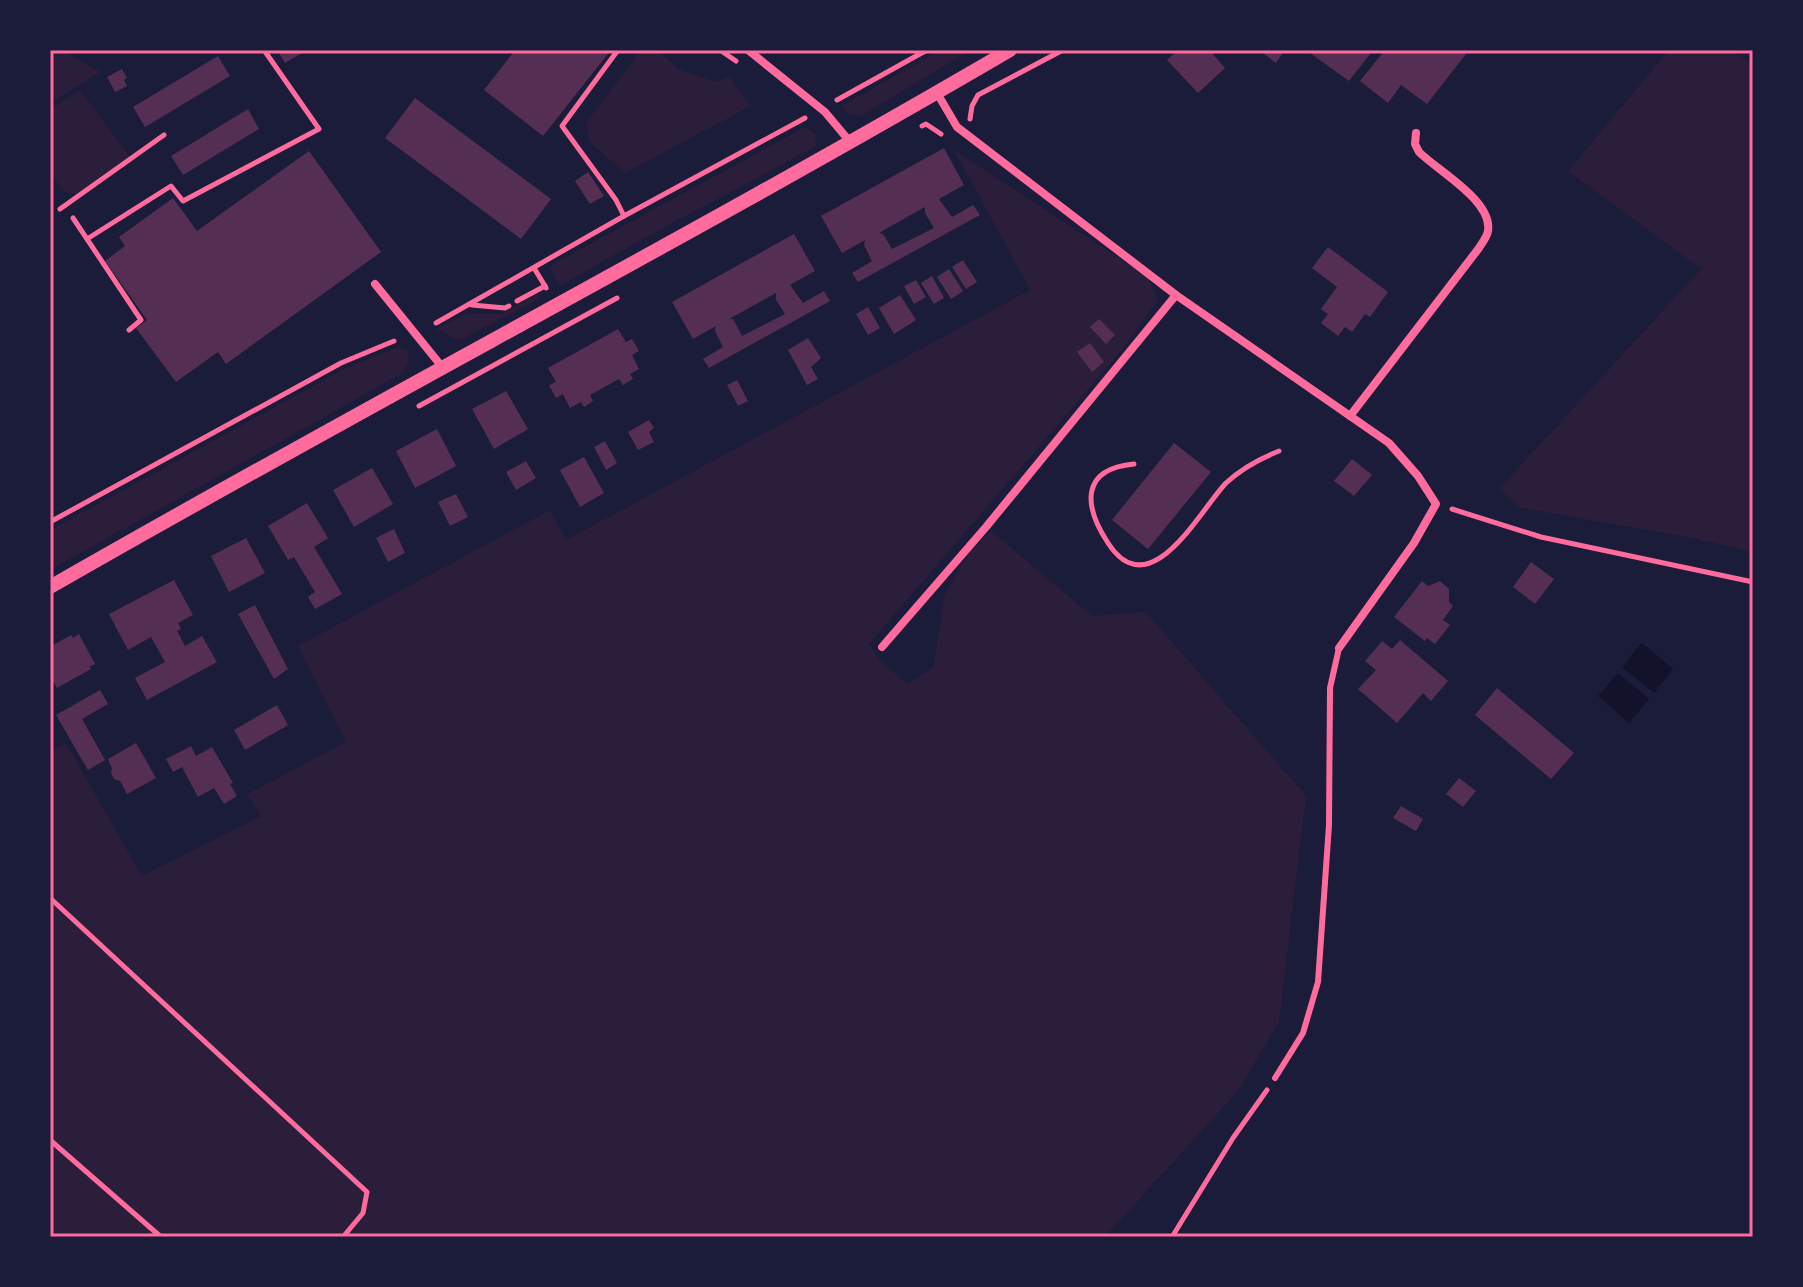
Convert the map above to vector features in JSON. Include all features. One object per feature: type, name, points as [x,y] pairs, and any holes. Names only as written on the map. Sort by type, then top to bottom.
[{"type":"street","points":[[748,50],[825,112],[852,143]]},
{"type":"street","points":[[50,587],[852,143],[1010,50]]},
{"type":"street","points":[[937,93],[957,127],[1176,295],[1389,443],[1418,476],[1436,504],[1414,543],[1339,648]]},
{"type":"street","points":[[1350,416],[1488,233],[1488,220],[1481,207],[1419,152],[1415,144],[1416,133]]},
{"type":"street","points":[[375,284],[443,368]]},
{"type":"street","points":[[882,647],[986,527],[1176,295]]},
{"type":"lane","points":[[1275,1078],[1303,1033],[1318,982],[1328,840],[1330,688],[1339,648]]},
{"type":"path","points":[[87,239],[171,186],[183,201],[319,129],[264,50]]},
{"type":"path","points":[[618,50],[562,126],[616,200],[624,216]]},
{"type":"path","points":[[720,50],[738,63]]},
{"type":"path","points":[[827,92],[839,101],[927,50]]},
{"type":"path","points":[[942,135],[972,118],[972,106],[978,95],[1063,50]]},
{"type":"path","points":[[436,323],[805,118],[799,110]]},
{"type":"path","points":[[60,209],[164,135]]},
{"type":"path","points":[[73,218],[141,320],[129,330]]},
{"type":"path","points":[[534,268],[549,293]]},
{"type":"path","points":[[471,304],[505,308],[545,286]]},
{"type":"path","points":[[50,522],[341,363],[394,341]]},
{"type":"path","points":[[1134,464],[1112,466],[1098,477],[1092,488],[1091,500],[1097,525],[1111,548],[1128,561],[1146,564],[1159,560],[1180,541],[1235,476],[1252,463],[1279,451]]},
{"type":"path","points":[[1436,504],[1541,537],[1753,582]]},
{"type":"path","points":[[50,898],[367,1192],[363,1213],[343,1237]]},
{"type":"path","points":[[1172,1237],[1233,1138],[1275,1078]]},
{"type":"path","points":[[50,1140],[161,1237]]},
{"type":"shaded area","points":[[50,50],[69,50],[68,54],[101,72],[50,103]]},
{"type":"shaded area","points":[[641,50],[656,50],[680,70],[716,82],[729,77],[751,106],[625,173],[590,142],[586,123]]},
{"type":"shaded area","points":[[941,50],[971,50],[861,116],[850,115],[841,106]]},
{"type":"shaded area","points":[[1669,50],[1730,50],[1753,65],[1753,552],[1688,537],[1521,508],[1499,489],[1701,269],[1568,171]]},
{"type":"shaded area","points":[[80,90],[130,157],[77,194],[64,192],[50,173],[50,110]]},
{"type":"shaded area","points":[[805,127],[814,134],[815,147],[560,286],[550,269],[553,264]]},
{"type":"shaded area","points":[[954,150],[1148,277],[1158,300],[1122,350],[869,644],[880,660],[907,684],[933,667],[945,594],[969,553],[991,531],[1092,616],[1146,612],[1306,796],[1279,1022],[1238,1091],[1105,1237],[50,1237],[50,752],[66,743],[142,876],[261,816],[247,794],[346,742],[298,646],[550,510],[566,540],[1030,290]]},
{"type":"shaded area","points":[[538,294],[539,299],[462,339],[455,339],[436,329],[465,314],[501,314]]},
{"type":"shaded area","points":[[397,347],[408,350],[409,362],[403,373],[50,570],[50,530],[344,369]]},
{"type":"shaded area","points":[[1642,643],[1673,669],[1654,693],[1622,667]]},
{"type":"shaded area","points":[[1618,673],[1649,699],[1629,723],[1598,696]]},
{"type":"building","points":[[277,50],[307,50],[285,63]]},
{"type":"building","points":[[515,50],[611,50],[543,136],[484,90]]},
{"type":"building","points":[[1178,50],[1209,50],[1225,68],[1198,93],[1167,60]]},
{"type":"building","points":[[1259,50],[1285,50],[1276,63]]},
{"type":"building","points":[[1306,50],[1373,50],[1349,81]]},
{"type":"building","points":[[1385,50],[1469,50],[1427,104],[1401,85],[1388,103],[1360,81]]},
{"type":"building","points":[[218,56],[230,76],[145,127],[133,107]]},
{"type":"building","points":[[122,69],[127,86],[115,92],[107,77]]},
{"type":"building","points":[[415,98],[551,199],[521,239],[385,138]]},
{"type":"building","points":[[248,109],[259,129],[183,175],[171,156]]},
{"type":"building","points":[[944,148],[964,185],[939,199],[952,217],[973,205],[980,215],[858,282],[852,273],[872,261],[864,245],[865,240],[842,253],[821,216]],"holes":[[[925,207],[934,228],[892,249],[883,234],[879,233]]]},
{"type":"building","points":[[309,151],[381,252],[226,364],[218,352],[176,382],[136,328],[147,320],[105,261],[125,246],[119,237],[173,198],[197,231]]},
{"type":"building","points":[[588,172],[604,196],[590,204],[575,181]]},
{"type":"building","points":[[794,234],[815,271],[790,285],[803,303],[824,291],[830,301],[709,368],[703,359],[723,347],[715,331],[716,326],[693,339],[672,302]],"holes":[[[776,293],[776,300],[785,314],[742,336],[733,319],[729,319]]]},
{"type":"building","points":[[1328,247],[1388,292],[1370,317],[1365,314],[1352,332],[1345,327],[1338,336],[1321,323],[1328,314],[1321,309],[1337,287],[1312,268]]},
{"type":"building","points":[[963,260],[977,282],[966,289],[952,267]]},
{"type":"building","points":[[949,269],[963,291],[951,299],[937,277]]},
{"type":"building","points":[[932,276],[944,298],[934,304],[921,283]]},
{"type":"building","points":[[916,280],[926,297],[914,304],[904,286]]},
{"type":"building","points":[[900,295],[916,320],[894,334],[879,308]]},
{"type":"building","points":[[868,307],[880,328],[868,335],[856,314]]},
{"type":"building","points":[[1099,319],[1115,335],[1106,344],[1090,327]]},
{"type":"building","points":[[618,329],[626,342],[632,339],[639,351],[632,355],[639,369],[630,374],[633,379],[623,385],[619,379],[590,395],[593,401],[584,407],[581,402],[570,408],[563,394],[556,398],[549,385],[556,382],[548,368]]},
{"type":"building","points":[[808,338],[821,358],[811,367],[818,379],[807,385],[788,350]]},
{"type":"building","points":[[1090,343],[1104,362],[1092,372],[1077,352]]},
{"type":"building","points":[[737,380],[748,401],[738,406],[727,385]]},
{"type":"building","points":[[506,391],[528,429],[494,449],[472,409]]},
{"type":"building","points":[[649,420],[654,428],[649,432],[654,442],[638,450],[628,432]]},
{"type":"building","points":[[437,429],[456,466],[415,488],[396,451]]},
{"type":"building","points":[[605,441],[617,463],[606,470],[594,447]]},
{"type":"building","points":[[1174,443],[1211,472],[1148,549],[1112,520]]},
{"type":"building","points":[[584,457],[604,493],[580,507],[560,470]]},
{"type":"building","points":[[1352,459],[1372,475],[1354,496],[1334,481]]},
{"type":"building","points":[[526,461],[536,478],[516,490],[506,472]]},
{"type":"building","points":[[372,468],[393,504],[354,527],[333,490]]},
{"type":"building","points":[[456,494],[468,517],[450,526],[438,502]]},
{"type":"building","points":[[307,503],[328,538],[314,547],[342,594],[315,609],[308,597],[315,592],[294,557],[288,560],[268,526]]},
{"type":"building","points":[[394,529],[405,553],[388,562],[376,538]]},
{"type":"building","points":[[246,538],[265,573],[229,592],[211,556]]},
{"type":"building","points":[[1531,562],[1554,579],[1535,604],[1513,587]]},
{"type":"building","points":[[174,580],[193,615],[178,623],[181,629],[177,631],[185,646],[202,636],[217,662],[147,700],[135,678],[165,662],[151,637],[128,650],[109,614]]},
{"type":"building","points":[[1422,581],[1428,586],[1440,581],[1449,589],[1449,602],[1453,606],[1443,620],[1450,625],[1435,644],[1427,638],[1425,641],[1394,617]]},
{"type":"building","points":[[255,605],[288,669],[274,679],[238,614]]},
{"type":"building","points":[[79,634],[95,664],[57,688],[50,676],[50,647]]},
{"type":"building","points":[[1400,640],[1448,681],[1431,701],[1423,693],[1397,723],[1358,689],[1376,670],[1365,661],[1382,641],[1392,649]]},
{"type":"building","points":[[1497,688],[1574,753],[1551,779],[1475,715]]},
{"type":"building","points":[[100,690],[108,704],[82,719],[105,760],[88,770],[56,715]]},
{"type":"building","points":[[277,705],[288,725],[245,750],[234,730]]},
{"type":"building","points":[[136,743],[156,778],[127,794],[120,781],[114,779],[108,759]]},
{"type":"building","points":[[191,746],[196,756],[212,747],[237,796],[224,804],[214,788],[198,797],[182,767],[173,772],[166,759]]},
{"type":"building","points":[[1459,778],[1476,791],[1463,807],[1446,794]]},
{"type":"building","points":[[1401,806],[1423,819],[1416,831],[1393,818]]}]
